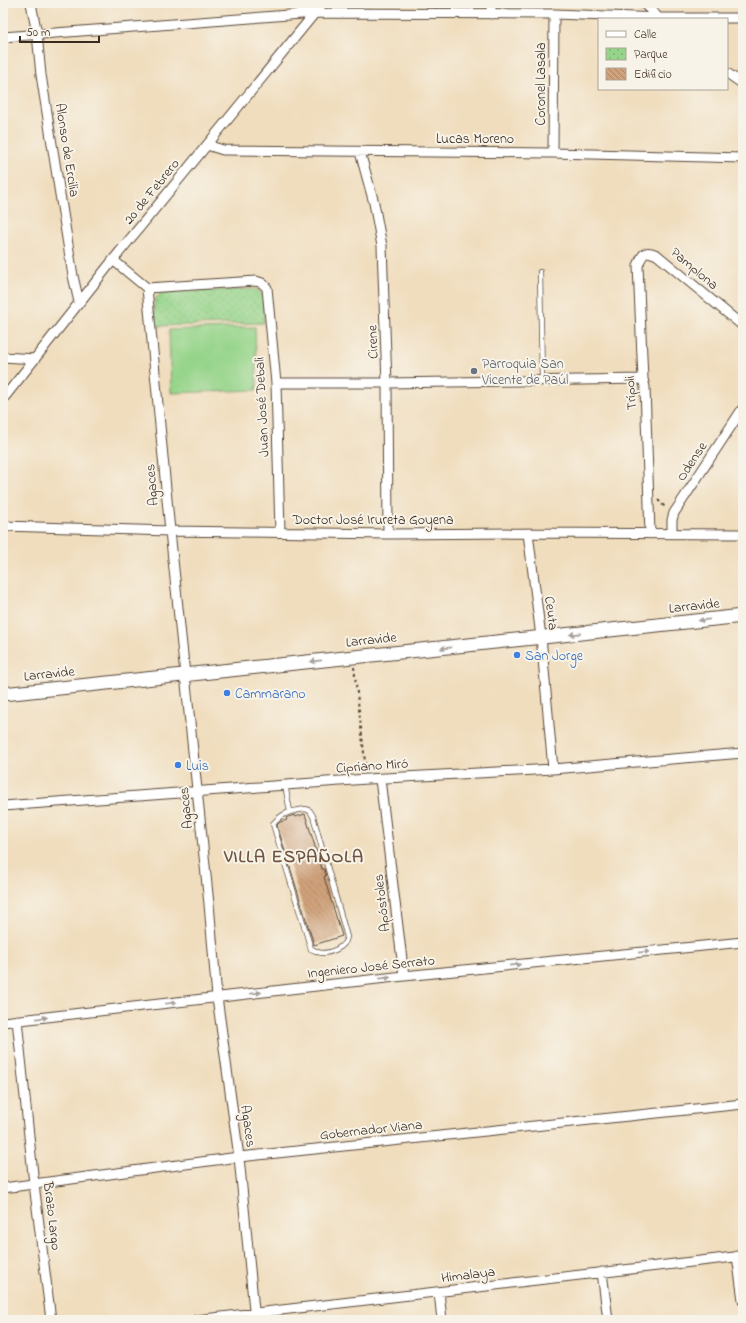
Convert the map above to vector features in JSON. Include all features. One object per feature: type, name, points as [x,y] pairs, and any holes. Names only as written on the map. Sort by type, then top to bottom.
[{"type":"street","name":"Alonso de Ercilia","points":[[31,3],[37,34],[41,75],[73,276],[79,302]]},
{"type":"street","name":"20 de Febrero","points":[[3,399],[79,302],[323,3]]},
{"type":"street","points":[[491,3],[491,14]]},
{"type":"street","points":[[643,3],[659,18]]},
{"type":"street","points":[[3,37],[315,13],[554,14],[659,18],[743,18]]},
{"type":"street","name":"Coronel Lasala","points":[[553,153],[554,14]]},
{"type":"street","points":[[728,74],[743,84]]},
{"type":"street","name":"Lucas Moreno","points":[[207,145],[223,150],[553,153],[743,158]]},
{"type":"street","name":"Cirene","points":[[360,152],[374,203],[382,246],[387,383],[388,534]]},
{"type":"street","name":"Pamplona","points":[[646,252],[657,255],[743,326]]},
{"type":"street","name":"Trípoli","points":[[646,252],[641,257],[638,266],[643,379],[645,387],[650,534]]},
{"type":"street","points":[[113,260],[147,288]]},
{"type":"street","name":"Juan José Debali","points":[[147,288],[256,281],[262,283],[267,288],[276,383],[280,532]]},
{"type":"street","name":"Agaces","points":[[147,288],[217,997],[238,1157],[255,1316]]},
{"type":"street","points":[[3,358],[35,359]]},
{"type":"street","points":[[276,383],[387,383],[643,379]]},
{"type":"street","name":"Odense","points":[[672,533],[672,520],[674,513],[743,408]]},
{"type":"street","name":"Doctor José Irureta Goyena","points":[[3,526],[170,531],[388,534],[528,532],[743,534]]},
{"type":"street","name":"Ceuta","points":[[528,532],[541,637],[553,768]]},
{"type":"street","name":"Larravide","points":[[3,694],[743,616]]},
{"type":"street","name":"Cipriano Miró","points":[[3,806],[367,779],[553,768],[743,753]]},
{"type":"street","name":"Apóstoles","points":[[380,779],[404,976]]},
{"type":"street","name":"Ingeniero José Serrato","points":[[3,1022],[404,976],[743,942]]},
{"type":"street","name":"Brazo Largo","points":[[17,1020],[34,1184],[51,1320]]},
{"type":"street","name":"Gobernador Viana","points":[[3,1188],[238,1157],[743,1104]]},
{"type":"street","points":[[740,1256],[743,1300]]},
{"type":"street","name":"Himalaya","points":[[196,1320],[255,1316],[439,1292],[740,1256]]},
{"type":"street","points":[[602,1272],[608,1320]]},
{"type":"street","points":[[439,1292],[442,1320]]},
{"type":"lane","points":[[540,272],[542,380]]},
{"type":"lane","points":[[285,785],[290,811]]},
{"type":"lane","points":[[306,809],[310,811],[313,816],[347,937],[339,949],[320,953],[311,949],[273,824],[290,811],[306,809]]},
{"type":"path","points":[[648,491],[667,509],[674,513]]},
{"type":"path","points":[[353,658],[367,779]]},
{"type":"green space","points":[[255,289],[263,296],[264,323],[156,326],[154,312],[155,302],[156,298],[164,292]]},
{"type":"green space","points":[[255,327],[257,390],[171,393],[169,330]]},
{"type":"building","points":[[305,814],[322,869],[324,869],[326,876],[324,877],[342,936],[314,945],[277,825],[280,822],[287,820],[286,818],[288,817],[295,815],[295,817]]},
{"type":"place","name":"Parroquia San Vicente de Paúl","points":[[474,371]]},
{"type":"place","name":"San Jorge","points":[[517,655]]},
{"type":"place","name":"Cammarano","points":[[227,693]]},
{"type":"place","name":"Luis","points":[[178,765]]},
{"type":"district","name":"VILLA ESPAÑOLA","points":[[294,856]]}]
